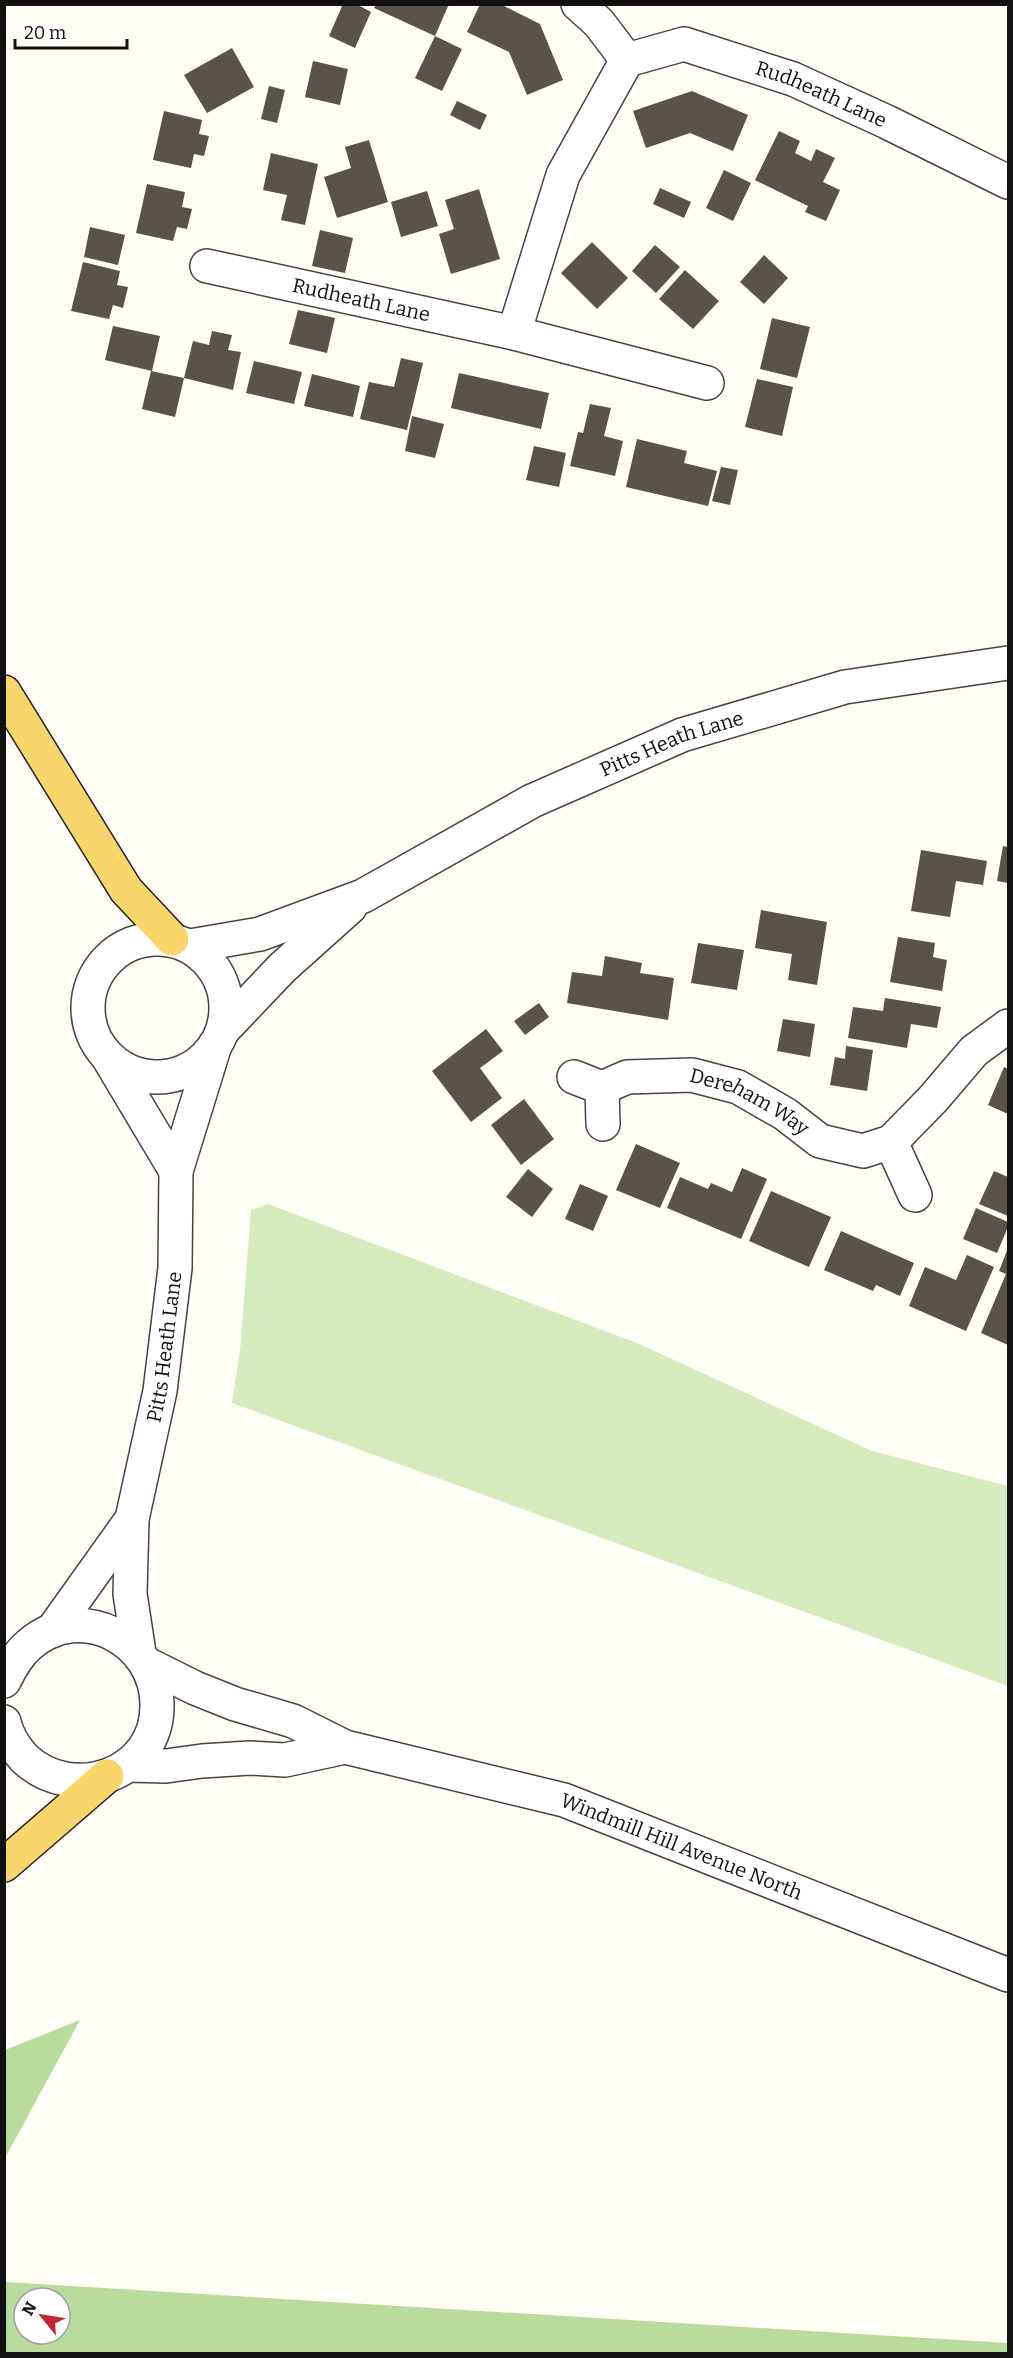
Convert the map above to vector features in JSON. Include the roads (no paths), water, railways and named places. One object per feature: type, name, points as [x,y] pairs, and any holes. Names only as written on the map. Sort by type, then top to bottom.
[{"type":"main road","points":[[4,692],[126,890],[181,943]]},
{"type":"main road","points":[[4,1865],[118,1771]]},
{"type":"street","points":[[514,333],[563,175],[627,60],[599,23],[578,4]]},
{"type":"street","name":"Rudheath Lane","points":[[627,60],[684,44],[717,54],[793,79],[1008,182]]},
{"type":"street","name":"Rudheath Lane","points":[[207,266],[514,333],[707,383]]},
{"type":"street","name":"Pitts Heath Lane","points":[[181,943],[260,934],[363,896],[532,801],[682,735],[845,687],[1008,663]]},
{"type":"street","name":"Pitts Heath Lane","points":[[118,1771],[143,1749],[153,1729],[157,1707],[156,1685],[143,1659],[130,1594],[132,1519],[161,1380],[175,1268],[176,1171],[219,1038],[282,968],[363,896]]},
{"type":"street","points":[[108,1057],[134,1073],[164,1077],[184,1072],[202,1061],[219,1038],[227,1011],[225,991],[218,973],[206,958],[181,943],[149,938],[128,944],[109,957],[96,975],[88,996],[88,1018],[95,1039],[176,1171]]},
{"type":"street","name":"Dereham Way","points":[[603,1124],[588,1082],[627,1077],[692,1075],[738,1087],[785,1114],[820,1141],[863,1151],[891,1142],[933,1099],[974,1051],[1008,1026]]},
{"type":"street","points":[[891,1142],[915,1195]]},
{"type":"street","name":"Pitts Heath Lane","points":[[4,1681],[14,1660],[29,1639],[132,1519]]},
{"type":"street","name":"Windmill Hill Avenue North","points":[[29,1639],[75,1625],[99,1628],[121,1637],[143,1659],[205,1692],[293,1721],[345,1748],[564,1800],[1008,1975]]},
{"type":"street","name":"Windmill Hill Avenue North","points":[[8,1737],[34,1767],[57,1779],[82,1782],[118,1771],[202,1761],[250,1758],[285,1760],[345,1748]]}]
